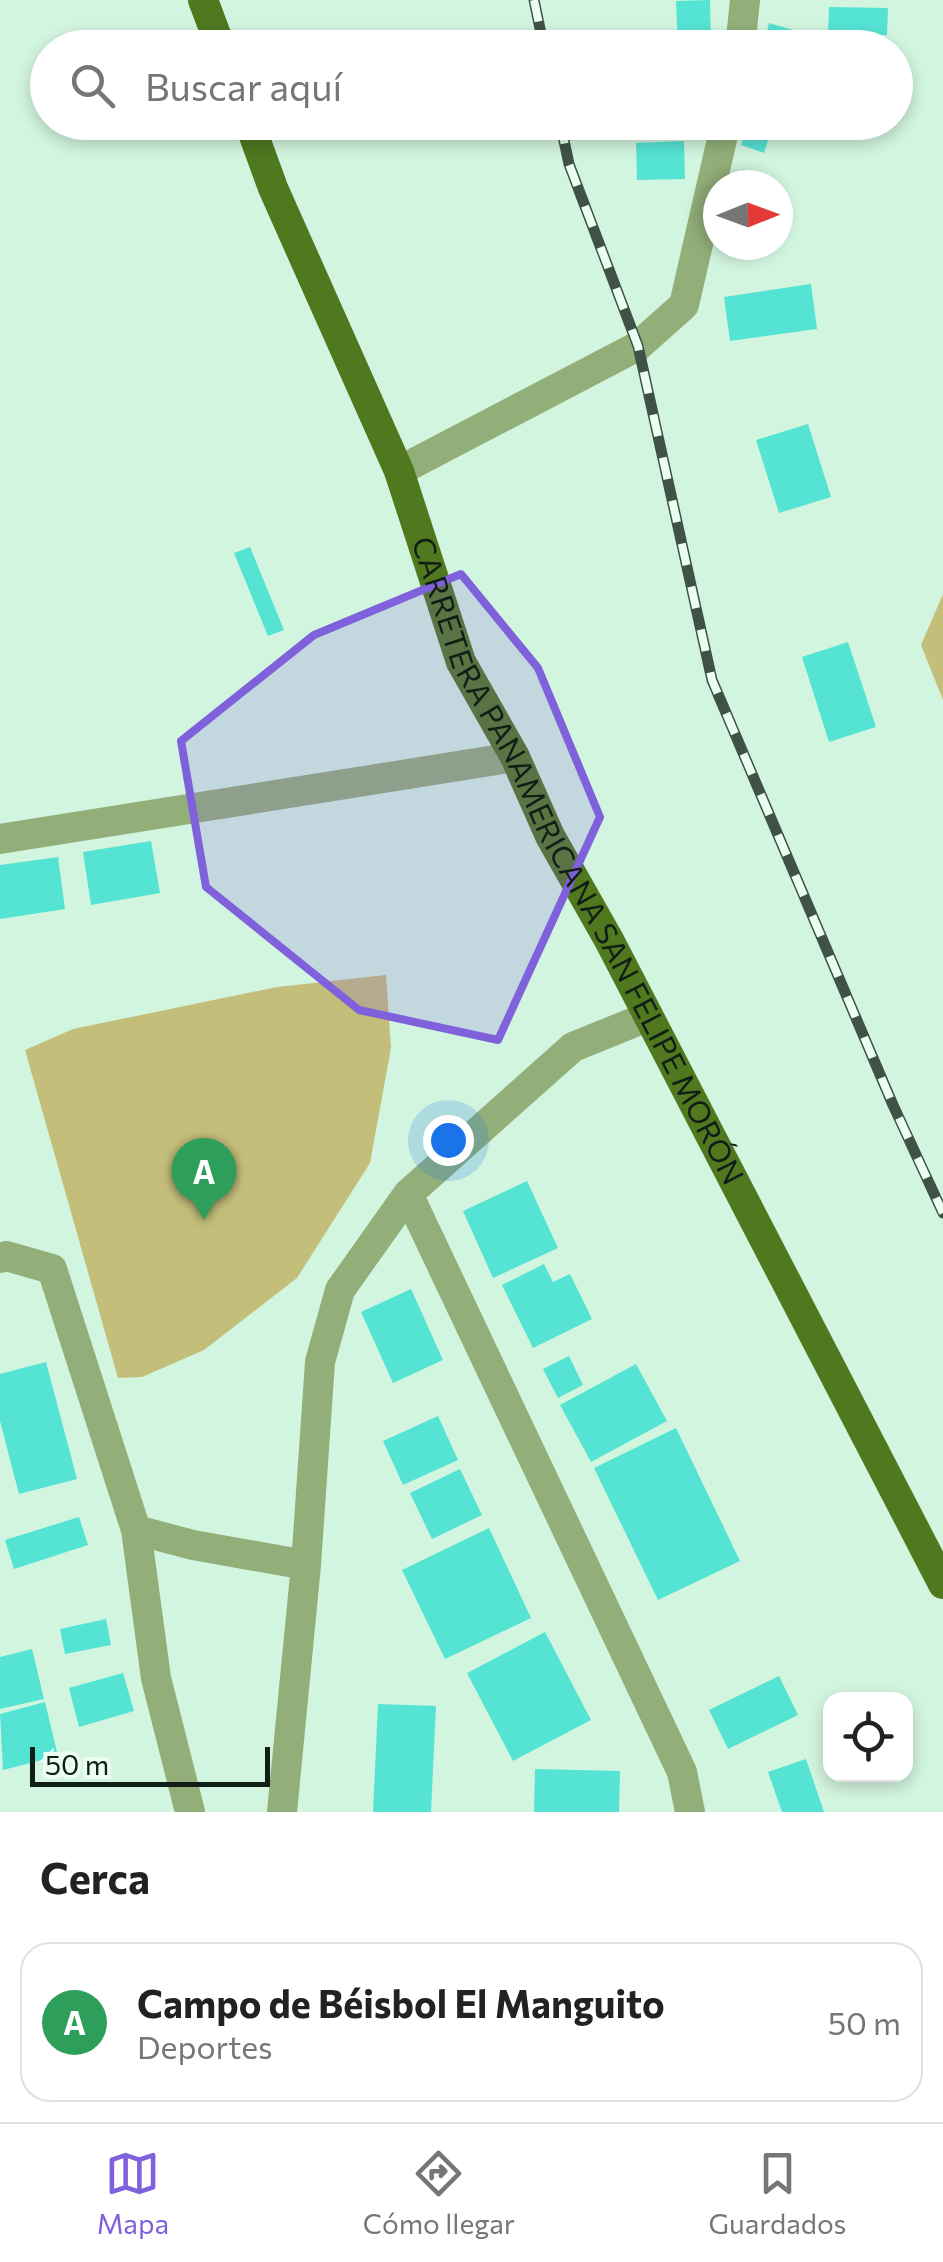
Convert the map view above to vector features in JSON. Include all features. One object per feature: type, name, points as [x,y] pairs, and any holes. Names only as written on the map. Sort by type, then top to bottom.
[{"type":"main road","points":[[203,0],[214,30]]},
{"type":"main road","name":"CARRETERA PANAMERICANA SAN FELIPE MORÓN","points":[[256,140],[273,188],[399,470],[461,662],[515,756],[550,836],[609,940],[943,1584]]},
{"type":"street","points":[[742,30],[744,0]]},
{"type":"street","points":[[399,470],[638,346],[684,305],[722,140]]},
{"type":"street","points":[[0,839],[515,756]]},
{"type":"street","points":[[282,1812],[306,1565],[320,1362],[340,1290],[408,1194],[573,1046],[647,1018]]},
{"type":"street","points":[[408,1194],[682,1772],[690,1812]]},
{"type":"street","points":[[0,1258],[6,1256],[52,1269],[136,1530],[156,1678],[190,1812]]},
{"type":"street","points":[[136,1530],[193,1545],[306,1565]]},
{"type":"highlighted area","points":[[461,574],[538,668],[600,817],[498,1040],[359,1010],[206,887],[181,741],[314,635]]},
{"type":"shaded area","points":[[943,594],[943,700],[921,645]]},
{"type":"shaded area","points":[[386,975],[391,1048],[370,1163],[297,1278],[204,1350],[142,1377],[118,1378],[25,1050],[73,1029],[277,987]]},
{"type":"building","points":[[710,0],[711,30],[677,30],[676,1]]},
{"type":"building","points":[[829,7],[888,8],[887,30],[828,30]]},
{"type":"building","points":[[769,23],[794,30],[767,30]]},
{"type":"building","points":[[743,140],[768,140],[764,153],[741,145]]},
{"type":"building","points":[[684,141],[685,179],[637,180],[636,143]]},
{"type":"building","points":[[811,284],[817,329],[730,341],[724,297]]},
{"type":"building","points":[[808,424],[831,497],[779,513],[756,440]]},
{"type":"building","points":[[250,547],[284,630],[268,636],[234,553]]},
{"type":"building","points":[[848,642],[876,727],[829,742],[802,657]]},
{"type":"building","points":[[151,841],[160,893],[91,905],[83,852]]},
{"type":"building","points":[[58,857],[65,909],[0,919],[0,865]]},
{"type":"building","points":[[527,1181],[558,1248],[493,1278],[463,1211]]},
{"type":"building","points":[[544,1264],[553,1282],[570,1274],[592,1319],[533,1348],[502,1285]]},
{"type":"building","points":[[411,1289],[443,1360],[393,1383],[361,1312]]},
{"type":"building","points":[[569,1356],[583,1385],[558,1398],[543,1369]]},
{"type":"building","points":[[46,1362],[77,1479],[19,1494],[0,1421],[0,1374]]},
{"type":"building","points":[[636,1364],[667,1421],[591,1462],[560,1405]]},
{"type":"building","points":[[438,1416],[458,1460],[403,1485],[383,1441]]},
{"type":"building","points":[[676,1428],[740,1561],[658,1600],[594,1468]]},
{"type":"building","points":[[460,1469],[482,1515],[432,1539],[410,1493]]},
{"type":"building","points":[[79,1517],[88,1545],[14,1569],[5,1540]]},
{"type":"building","points":[[489,1528],[531,1618],[445,1659],[402,1570]]},
{"type":"building","points":[[106,1619],[111,1645],[65,1654],[60,1629]]},
{"type":"building","points":[[545,1632],[591,1720],[513,1761],[467,1673]]},
{"type":"building","points":[[32,1649],[44,1699],[0,1709],[0,1657]]},
{"type":"building","points":[[123,1673],[134,1711],[79,1727],[69,1688]]},
{"type":"building","points":[[779,1676],[798,1715],[728,1749],[709,1710]]},
{"type":"building","points":[[45,1702],[58,1756],[3,1770],[0,1714]]},
{"type":"building","points":[[378,1704],[436,1706],[431,1812],[373,1812]]},
{"type":"building","points":[[806,1759],[824,1812],[782,1812],[768,1772]]},
{"type":"building","points":[[535,1769],[620,1771],[619,1812],[534,1812]]},
{"type":"railway","points":[[534,0],[540,30]]},
{"type":"railway","points":[[564,140],[569,164],[638,346],[712,680],[943,1213]]},
{"type":"place","name":"Campo de Béisbol El Manguito","points":[[204,1220]]}]
